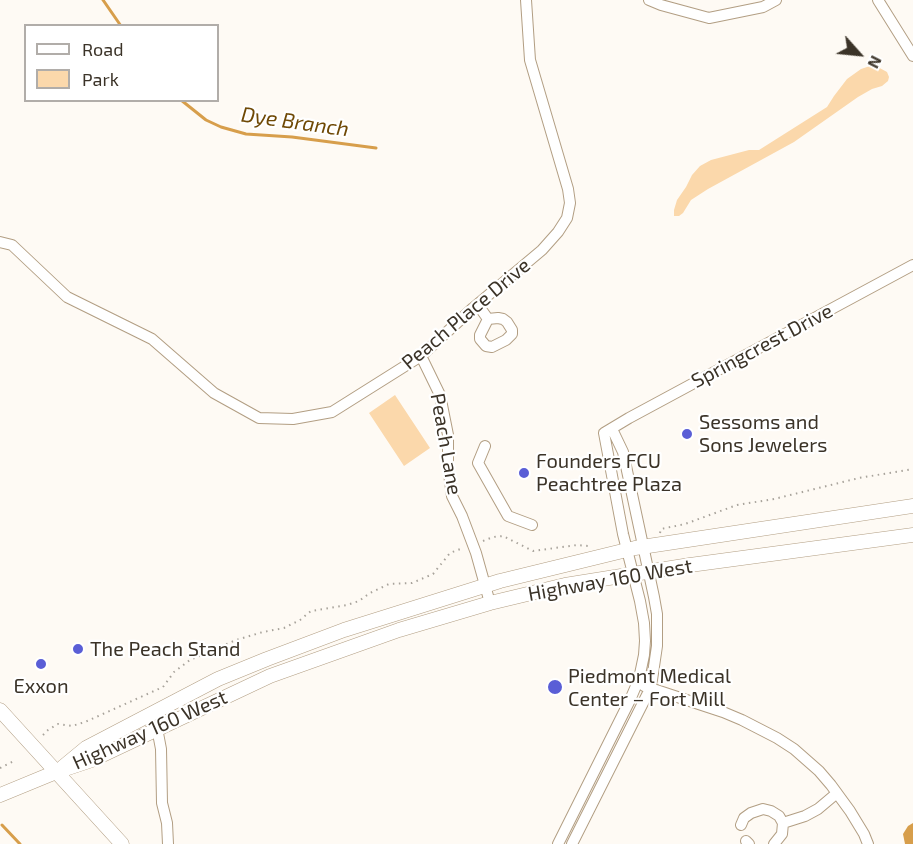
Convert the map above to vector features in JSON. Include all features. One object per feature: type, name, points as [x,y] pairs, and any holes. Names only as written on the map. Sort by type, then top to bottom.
[{"type":"main road","name":"Highway 160 West","points":[[56,772],[92,760],[270,676],[399,630],[490,603],[565,585],[630,563],[643,547],[913,506]]},
{"type":"main road","name":"Highway 160 West","points":[[56,772],[86,748],[218,679],[267,658],[344,630],[486,585],[630,563],[648,567],[913,535]]},
{"type":"main road","points":[[0,710],[122,844]]},
{"type":"main road","points":[[0,795],[56,772]]},
{"type":"street","name":"Peach Place Drive","points":[[0,242],[12,245],[66,297],[152,339],[214,393],[259,418],[293,419],[332,412],[421,356],[542,250],[567,218],[570,203],[568,189],[530,60],[526,0]]},
{"type":"street","points":[[648,0],[709,18],[763,7],[776,0]]},
{"type":"street","points":[[878,0],[913,56]]},
{"type":"street","name":"Springcrest Drive","points":[[608,431],[913,265]]},
{"type":"street","points":[[478,304],[488,319]]},
{"type":"street","name":"Peach Lane","points":[[421,356],[440,395],[448,435],[448,466],[452,496],[473,545],[490,603]]},
{"type":"street","points":[[572,844],[650,688],[658,633],[654,597],[622,452],[608,431]]},
{"type":"street","points":[[558,844],[637,684],[645,641],[644,623],[630,563],[608,431]]},
{"type":"street","points":[[485,446],[478,463],[508,516],[532,525]]},
{"type":"street","points":[[637,684],[723,712],[777,738],[794,749],[813,765],[837,793],[868,844]]},
{"type":"street","points":[[157,728],[161,749],[162,803],[167,822],[168,844]]},
{"type":"street","points":[[596,797],[595,782],[606,759],[613,734]]},
{"type":"street","points":[[783,823],[811,813],[837,793]]},
{"type":"street","points":[[741,825],[744,818],[751,813],[763,809],[771,811],[779,816],[783,823],[782,834],[774,844]]},
{"type":"street","points":[[567,827],[578,832]]},
{"type":"path","points":[[660,532],[661,529],[685,524],[737,506],[860,478],[913,469]]},
{"type":"path","points":[[43,735],[48,729],[58,724],[72,726],[85,722],[163,687],[174,672],[190,660],[236,640],[284,628],[311,611],[358,602],[389,584],[412,583],[433,574],[450,553],[493,537],[503,536],[533,551],[577,545],[590,546]]},
{"type":"path","points":[[0,768],[16,760]]},
{"type":"green space","points":[[876,66],[887,72],[888,81],[858,97],[794,142],[708,189],[691,200],[683,213],[674,216],[677,200],[700,166],[711,160],[749,150],[759,150],[827,107],[847,79],[861,69]]},
{"type":"green space","points":[[395,395],[430,448],[404,466],[369,413]]},
{"type":"shaded area","points":[[913,823],[913,844],[905,844],[903,834]]},
{"type":"waterway","name":"Dye Branch","points":[[103,0],[120,24]]},
{"type":"waterway","name":"Dye Branch","points":[[184,102],[206,120],[246,134],[292,137],[376,148]]},
{"type":"waterway","points":[[2,825],[20,844]]},
{"type":"place","name":"Sessoms and Sons Jewelers","points":[[687,434]]},
{"type":"place","name":"Founders FCU Peachtree Plaza","points":[[524,473]]},
{"type":"place","name":"The Peach Stand","points":[[78,649]]},
{"type":"place","name":"Exxon","points":[[41,664]]},
{"type":"place","name":"Piedmont Medical Center – Fort Mill","points":[[555,687]]}]
